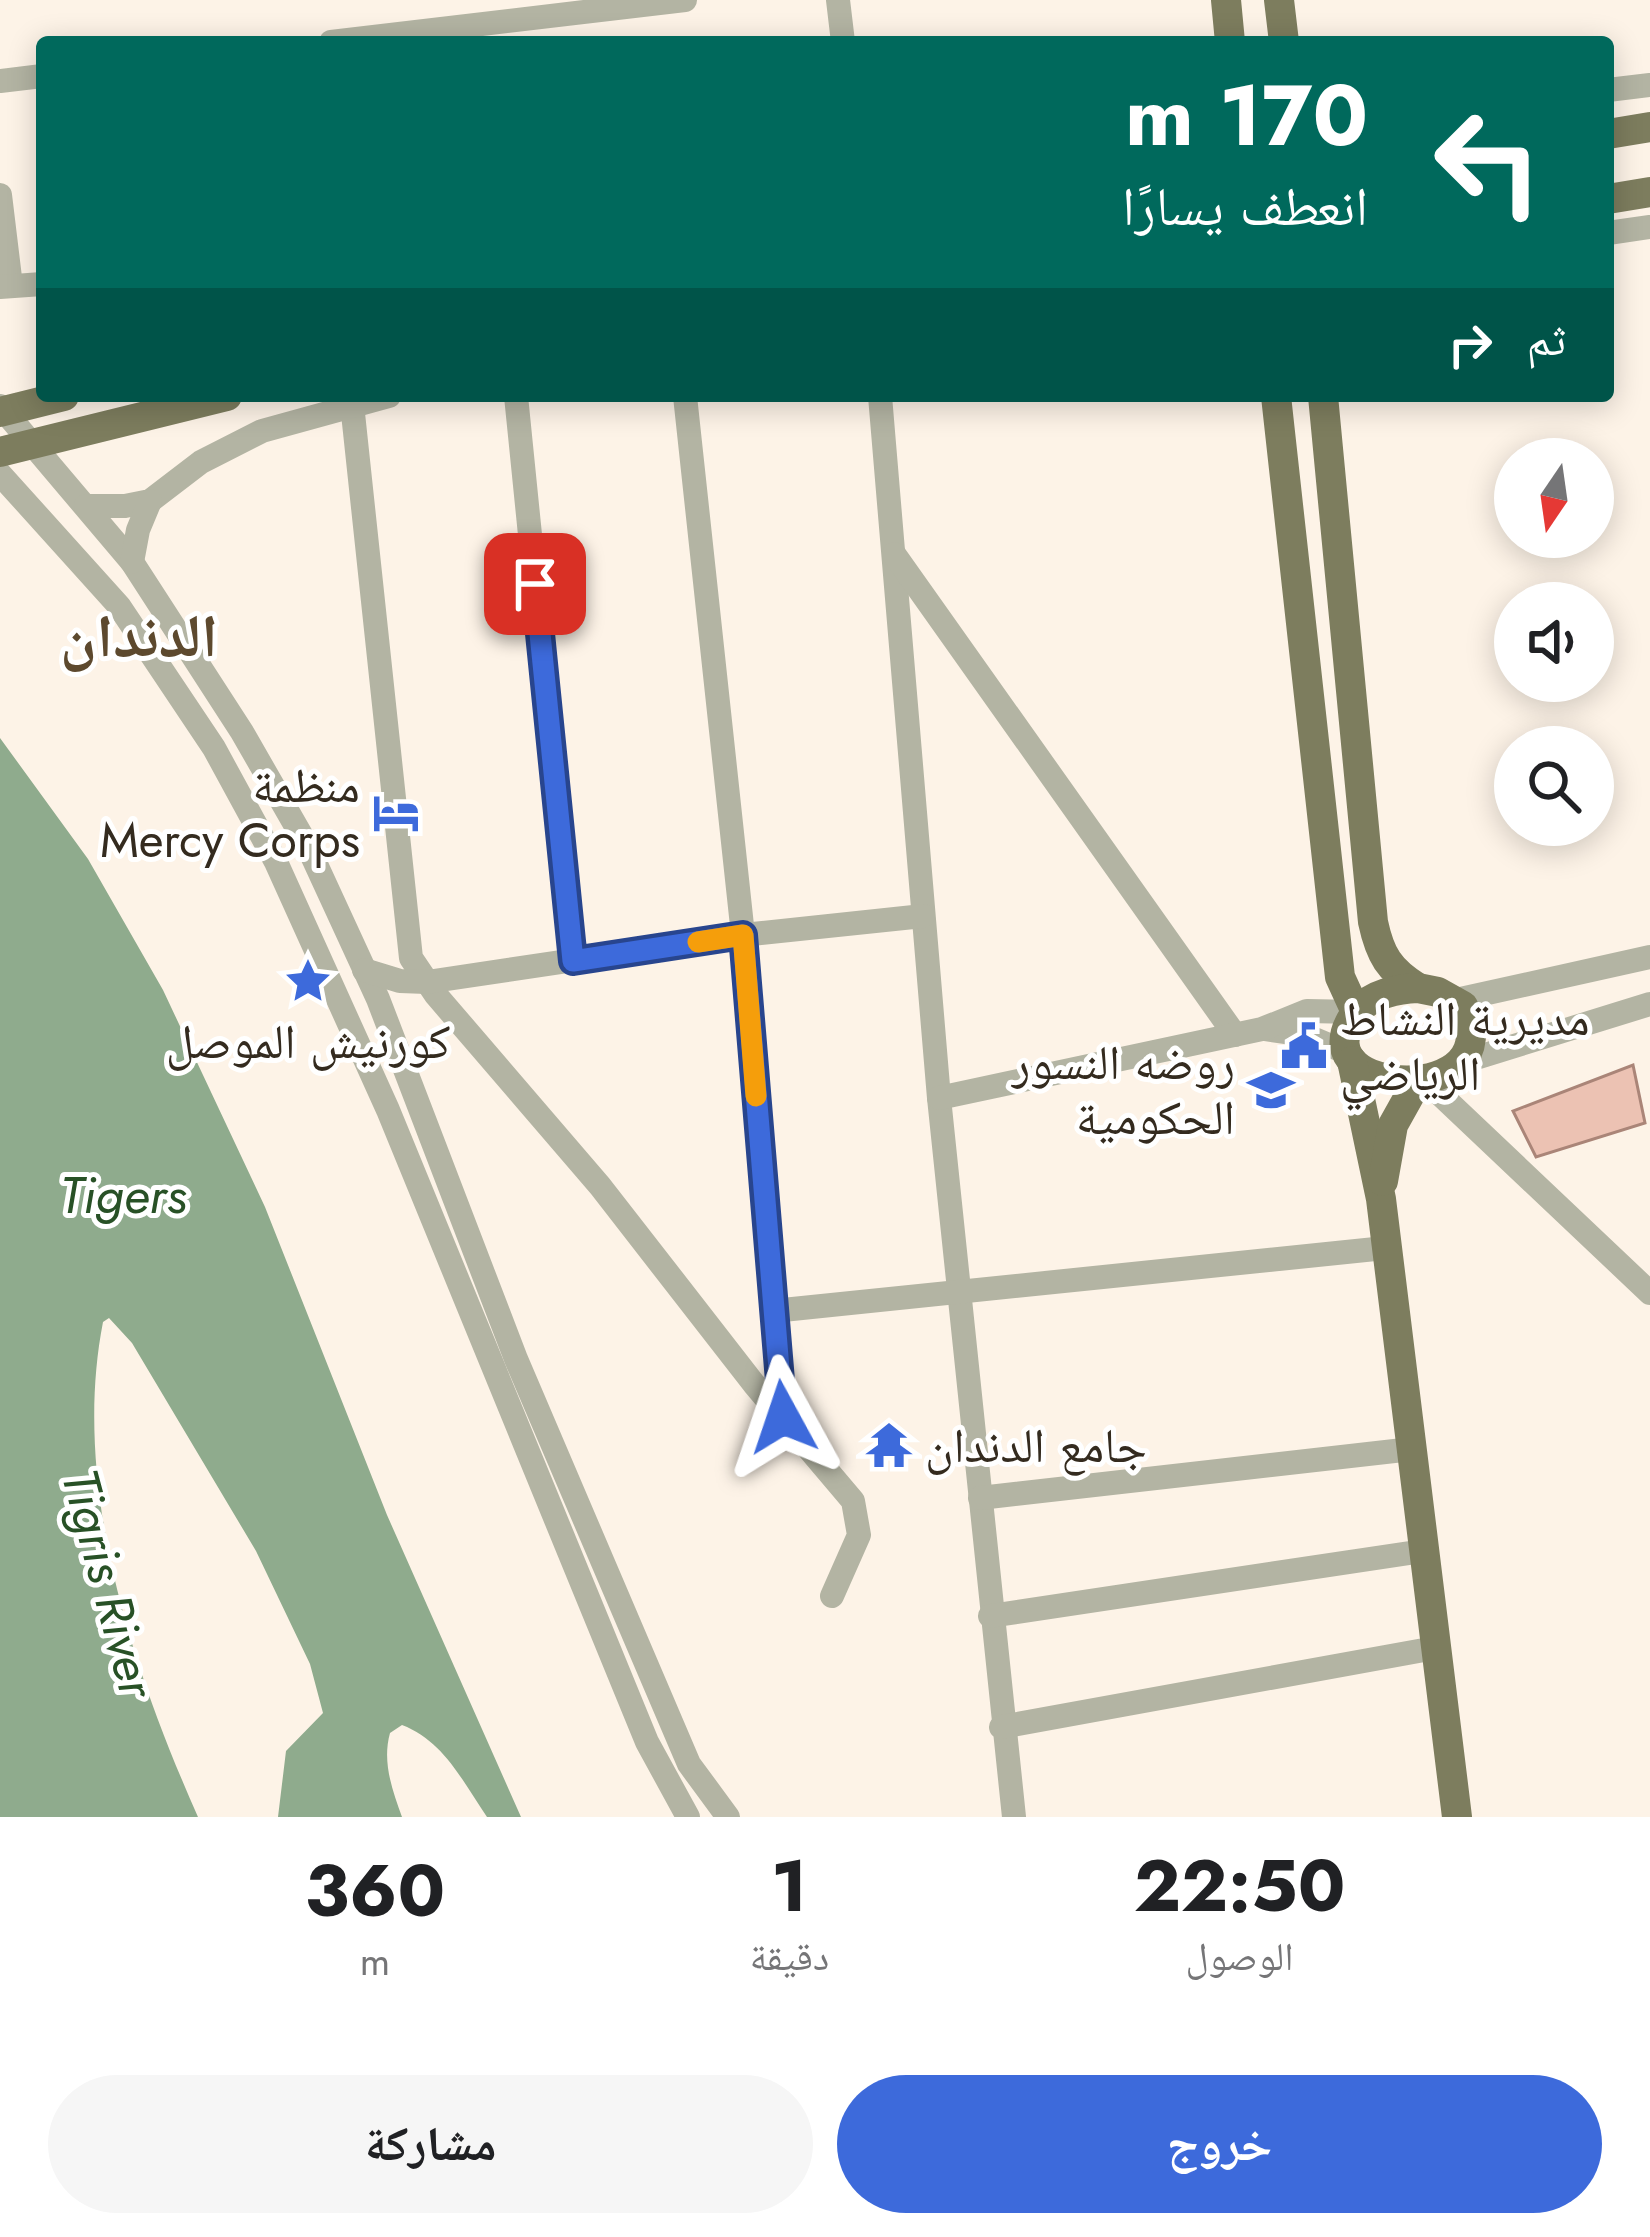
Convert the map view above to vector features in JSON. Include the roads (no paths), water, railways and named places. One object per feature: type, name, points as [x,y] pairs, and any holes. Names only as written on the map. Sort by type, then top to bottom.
[{"type":"main road","points":[[1226,0],[1229,36]]},
{"type":"main road","points":[[1280,0],[1283,36]]},
{"type":"main road","points":[[1614,133],[1650,127]]},
{"type":"main road","points":[[1614,198],[1650,192]]},
{"type":"main road","points":[[0,409],[36,402]]},
{"type":"main road","points":[[0,452],[203,402]]},
{"type":"main road","points":[[1277,402],[1340,977],[1356,1012]]},
{"type":"main road","points":[[1324,402],[1379,953],[1396,974],[1418,988],[1456,1000],[1469,1018],[1471,1031],[1469,1045],[1453,1066],[1421,1081],[1381,1079],[1351,1057]]},
{"type":"main road","points":[[1418,988],[1379,995],[1356,1012],[1348,1027],[1381,1199],[1457,1817]]},
{"type":"main road","points":[[1381,1199],[1393,1125],[1421,1081]]},
{"type":"street","points":[[382,36],[685,0]]},
{"type":"street","points":[[838,0],[842,36]]},
{"type":"street","points":[[0,81],[36,77]]},
{"type":"street","points":[[1614,89],[1650,86]]},
{"type":"street","points":[[0,195],[5,286],[36,284]]},
{"type":"street","points":[[1614,232],[1650,227]]},
{"type":"street","points":[[86,506],[150,501],[201,462],[247,438],[361,402]]},
{"type":"street","points":[[517,402],[573,961]]},
{"type":"street","points":[[686,402],[743,935],[783,1417]]},
{"type":"street","points":[[880,402],[939,1098],[1014,1817]]},
{"type":"street","points":[[352,404],[408,942],[427,982],[600,1186],[843,1487],[859,1518],[854,1552],[832,1596]]},
{"type":"street","points":[[0,409],[132,562],[308,847],[364,970],[516,1359],[689,1764],[728,1817]]},
{"type":"street","points":[[0,474],[119,606],[214,748],[276,862],[388,1110],[647,1742],[688,1817]]},
{"type":"street","points":[[132,562],[150,501]]},
{"type":"street","points":[[893,552],[1235,1035]]},
{"type":"street","points":[[364,970],[400,981],[427,982],[743,935],[923,916]]},
{"type":"street","points":[[1456,1000],[1650,957]]},
{"type":"street","points":[[388,1029],[404,995],[427,982]]},
{"type":"street","points":[[1453,1066],[1650,1004]]},
{"type":"street","points":[[939,1098],[1262,1029],[1307,1011],[1356,1012]]},
{"type":"street","points":[[1262,1029],[1305,1035],[1351,1057]]},
{"type":"street","points":[[1421,1081],[1650,1293]]},
{"type":"street","points":[[773,1311],[1385,1248]]},
{"type":"street","points":[[980,1498],[1412,1449]]},
{"type":"street","points":[[990,1616],[1423,1551]]},
{"type":"street","points":[[1001,1727],[1435,1648]]},
{"type":"water","name":"Tigers","points":[[0,738],[88,859],[163,990],[265,1207],[387,1515],[521,1817],[487,1817],[441,1752],[402,1725],[390,1733],[387,1754],[402,1817],[278,1817],[286,1751],[323,1713],[310,1664],[256,1551],[132,1343],[109,1318],[103,1322],[95,1384],[102,1511],[130,1638],[198,1817],[0,1817]]},
{"type":"place","name":"منظمة Mercy Corps","points":[[396,813]]},
{"type":"place","name":"كورنيش الموصل","points":[[308,981]]},
{"type":"place","name":"مديرية النشاط الرياضي","points":[[1304,1046]]},
{"type":"place","name":"روضه النسور الحكومية","points":[[1271,1090]]},
{"type":"place","name":"جامع الدندان","points":[[889,1445]]},
{"type":"district","name":"الدندان","points":[[139,636]]},
{"type":"water label","name":"Tigris River","points":[[109,1583]]}]
